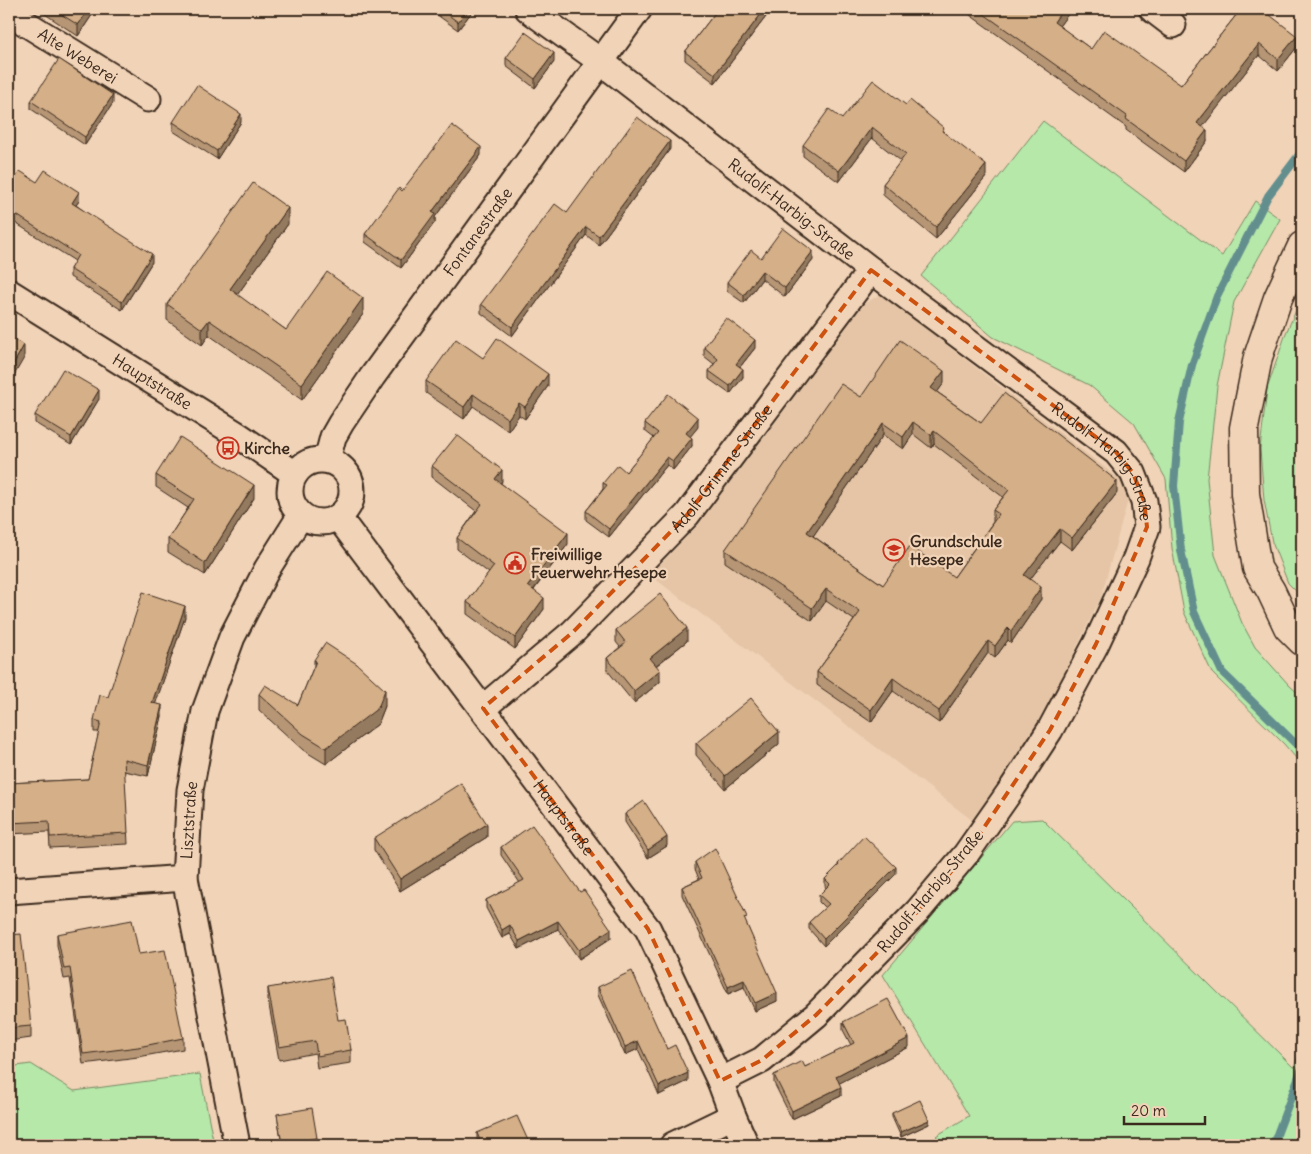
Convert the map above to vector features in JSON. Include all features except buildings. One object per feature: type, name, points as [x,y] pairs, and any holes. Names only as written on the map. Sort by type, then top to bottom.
[{"type":"highway","points":[[1302,246],[1278,298],[1258,357],[1244,428],[1245,494],[1256,568],[1271,591],[1288,627],[1302,641]]},
{"type":"highway","points":[[1271,591],[1302,619]]},
{"type":"street","name":"Rudolf-Harbig-Straße","points":[[528,9],[600,61],[871,270],[1116,452],[1133,473],[1144,501],[1146,527],[1136,558],[1096,644],[1050,730],[966,854],[917,912],[816,1016],[762,1060],[720,1081]]},
{"type":"street","name":"Fontanestraße","points":[[327,460],[333,437],[372,377],[639,9]]},
{"type":"street","points":[[1152,9],[1174,25]]},
{"type":"street","name":"Alte Weberei","points":[[9,13],[148,99]]},
{"type":"street","name":"Adolf-Grimme-Straße","points":[[483,708],[573,632],[687,515],[871,270]]},
{"type":"street","name":"Hauptstraße","points":[[9,292],[238,435],[295,474]]},
{"type":"street","points":[[319,459],[327,460],[339,465],[346,472],[353,492],[345,511],[338,517],[327,522],[317,522],[301,515],[293,506],[290,486],[299,468],[308,462],[319,459]]},
{"type":"street","name":"Lisztstraße","points":[[236,1145],[185,878],[190,790],[205,711],[232,637],[267,568],[301,515]]},
{"type":"street","name":"Hauptstraße","points":[[338,517],[648,929],[720,1081],[746,1145]]},
{"type":"street","points":[[9,891],[185,878]]},
{"type":"street","points":[[673,1145],[733,1116]]},
{"type":"highlighted area","points":[[871,270],[1116,452],[1133,473],[1144,501],[1147,527],[1096,644],[1050,730],[966,854],[917,912],[816,1015],[762,1060],[720,1081],[648,929],[483,708],[573,632],[687,515]]},
{"type":"shaded area","name":"Grundschule Hesepe","points":[[881,294],[1126,484],[1129,496],[1101,597],[1053,696],[1019,753],[972,820],[650,575],[698,525],[864,304]]},
{"type":"green space","points":[[1043,121],[1222,256],[1255,201],[1280,219],[1234,302],[1217,386],[1207,479],[1215,555],[1242,623],[1255,647],[1302,697],[1302,765],[1284,744],[1212,673],[1184,612],[1172,548],[1166,479],[1134,423],[1089,385],[993,337],[921,276]]},
{"type":"green space","points":[[1302,297],[1302,597],[1288,583],[1272,542],[1264,500],[1260,449],[1267,389],[1286,333]]},
{"type":"green space","points":[[1042,819],[1294,1068],[1302,1042],[1302,1145],[946,1145],[936,1136],[969,1116],[883,975],[1012,821]]},
{"type":"green space","points":[[31,1064],[74,1091],[200,1074],[214,1145],[9,1145],[9,1067]]},
{"type":"waterway","points":[[1302,151],[1268,196],[1217,296],[1192,365],[1179,422],[1174,486],[1181,550],[1194,612],[1222,672],[1302,750]]},
{"type":"waterway","points":[[1273,1145],[1302,1068]]},
{"type":"place","name":"Kirche","points":[[228,448]]},
{"type":"place","name":"Grundschule Hesepe","points":[[894,550]]},
{"type":"place","name":"Freiwillige Feuerwehr Hesepe","points":[[515,563]]}]
